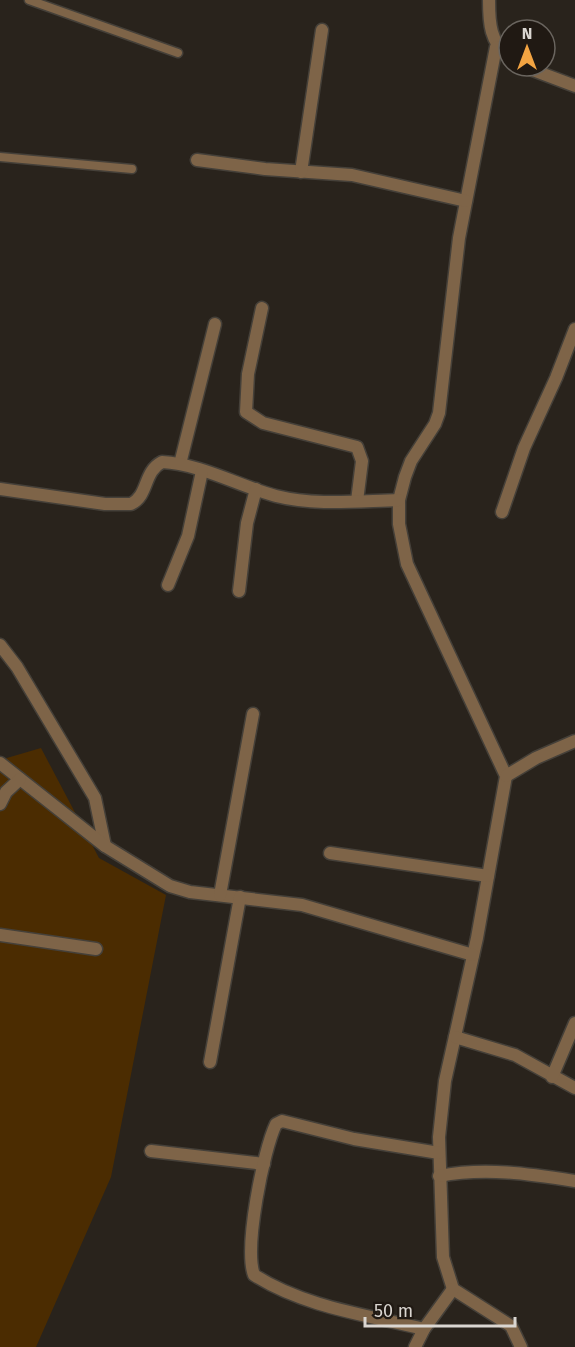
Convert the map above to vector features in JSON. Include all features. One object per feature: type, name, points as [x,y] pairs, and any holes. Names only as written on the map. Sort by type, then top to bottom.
[{"type":"street","points":[[489,0],[489,25],[496,47],[451,287],[439,413],[435,424],[411,461],[399,500],[399,524],[407,564],[506,776],[474,955],[445,1081],[439,1176],[443,1257],[453,1289],[511,1326],[521,1347]]},
{"type":"street","points":[[301,172],[322,30]]},
{"type":"street","points":[[554,78],[575,86]]},
{"type":"street","points":[[197,160],[301,172],[352,175],[466,201]]},
{"type":"street","points":[[262,308],[248,374],[246,412],[263,423],[357,447],[362,461],[357,501]]},
{"type":"street","points":[[180,464],[214,324]]},
{"type":"street","points":[[502,512],[524,448],[556,378],[575,329]]},
{"type":"street","points":[[0,489],[105,504],[131,504],[142,495],[149,473],[154,466],[162,462],[180,464],[256,489],[304,501],[399,500]]},
{"type":"street","points":[[168,585],[188,536],[202,471]]},
{"type":"street","points":[[239,591],[247,523],[256,489]]},
{"type":"street","points":[[0,645],[23,677],[91,790],[102,820],[105,846]]},
{"type":"street","points":[[220,895],[253,714]]},
{"type":"street","points":[[506,776],[536,758],[575,741]]},
{"type":"street","points":[[0,763],[105,846],[170,886],[303,906],[474,955]]},
{"type":"street","points":[[0,804],[6,792],[20,779]]},
{"type":"street","points":[[330,853],[488,876]]},
{"type":"street","points":[[210,1062],[240,897]]},
{"type":"street","points":[[0,935],[96,950]]},
{"type":"street","points":[[552,1077],[575,1023]]},
{"type":"street","points":[[455,1037],[514,1055],[575,1088]]},
{"type":"street","points":[[424,1329],[319,1304],[267,1284],[254,1275],[250,1251],[264,1164],[276,1124],[289,1121],[354,1139],[439,1153]]},
{"type":"street","points":[[151,1151],[264,1164]]},
{"type":"street","points":[[439,1176],[489,1170],[575,1181]]},
{"type":"street","points":[[415,1347],[424,1329],[453,1289]]},
{"type":"lane","points":[[29,0],[178,53]]},
{"type":"lane","points":[[0,157],[132,169]]},
{"type":"shaded area","points":[[41,748],[99,858],[166,895],[111,1177],[36,1347],[0,1347],[0,760]]}]
